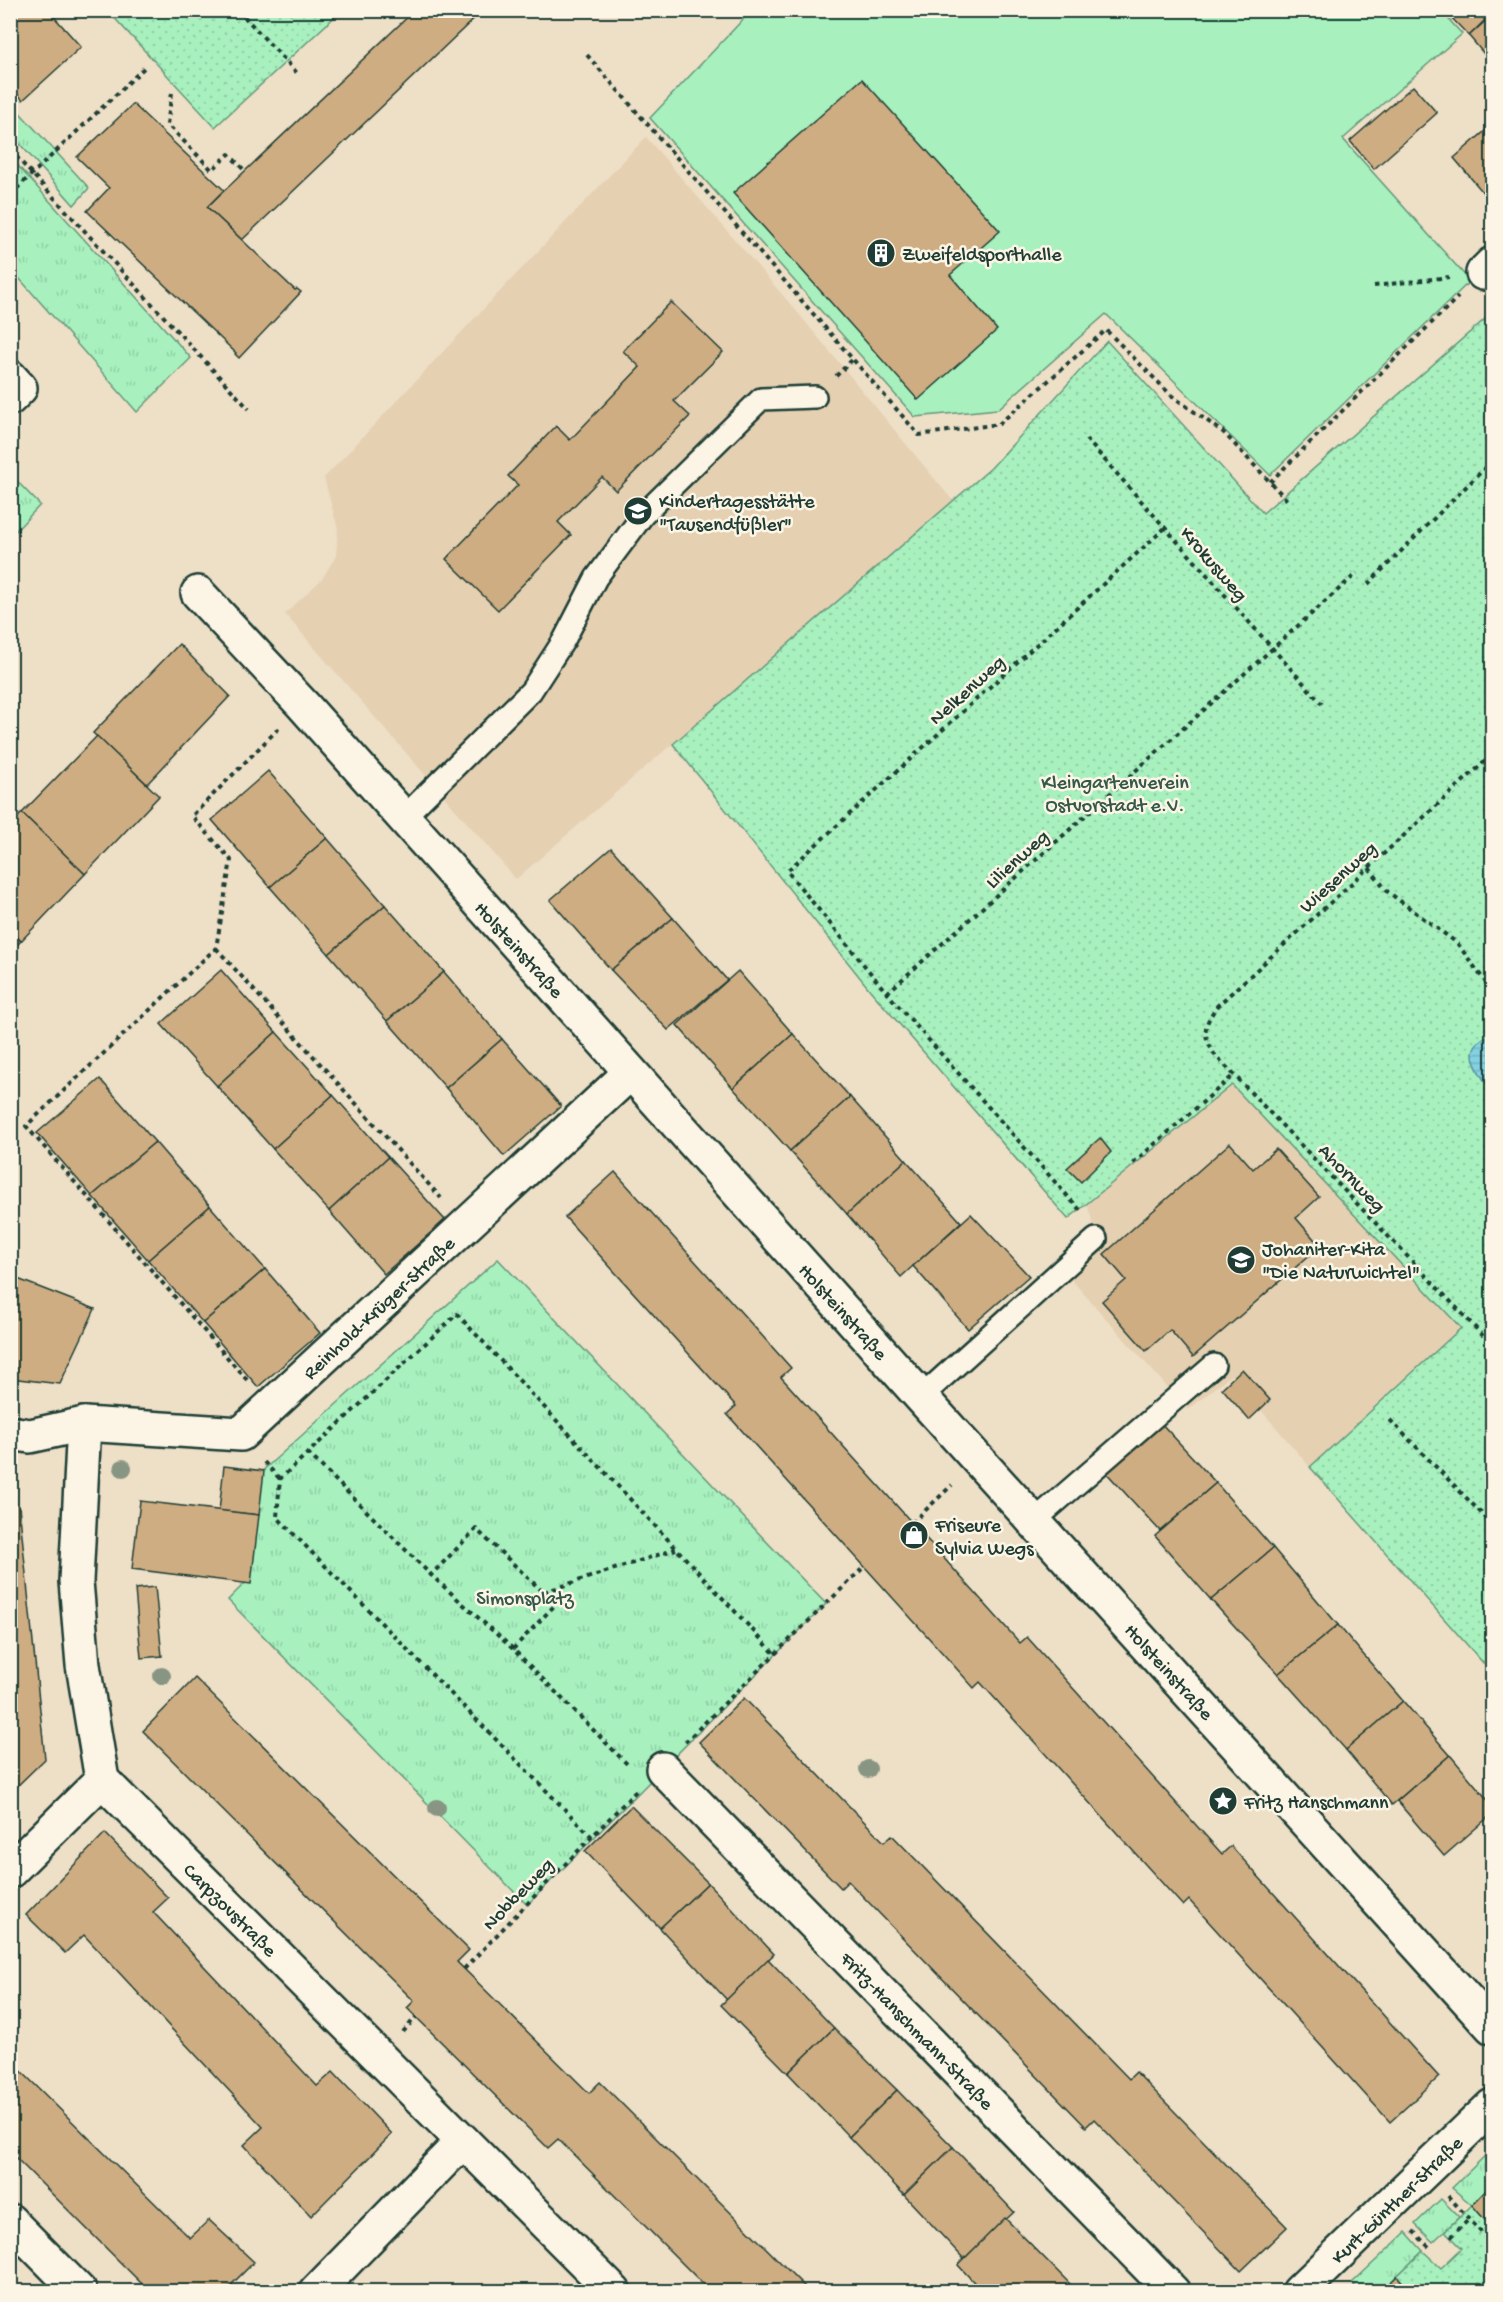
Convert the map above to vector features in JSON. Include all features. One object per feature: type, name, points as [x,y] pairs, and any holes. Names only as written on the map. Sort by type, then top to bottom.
[{"type":"street","name":"Holsteinstraße","points":[[198,593],[303,705],[921,1397],[1492,2028]]},
{"type":"street","name":"Reinhold-Krüger-Straße","points":[[10,1433],[30,1436],[84,1424],[241,1434],[630,1073]]},
{"type":"street","points":[[10,1871],[102,1780],[83,1665],[76,1581],[84,1424]]},
{"type":"street","name":"Fritz-Hanschmann-Straße","points":[[663,1769],[1173,2292]]},
{"type":"street","name":"Carpzovstraße","points":[[102,1780],[614,2292]]},
{"type":"street","name":"Kurt-Günther-Straße","points":[[1299,2292],[1492,2106]]},
{"type":"street","points":[[316,2292],[463,2141]]},
{"type":"street","points":[[10,2221],[80,2292]]},
{"type":"lane","points":[[403,818],[531,691],[564,640],[596,578],[643,514],[761,399],[815,397]]},
{"type":"lane","points":[[921,1397],[1096,1239]]},
{"type":"lane","points":[[1034,1521],[1214,1365]]},
{"type":"path","points":[[238,10],[298,74]]},
{"type":"path","points":[[587,55],[919,435],[999,424],[1106,330],[1172,396],[1223,432],[1287,500]]},
{"type":"path","points":[[10,195],[146,66]]},
{"type":"path","points":[[172,93],[167,124],[212,170],[229,154],[245,171]]},
{"type":"path","points":[[10,150],[249,409]]},
{"type":"path","points":[[1270,482],[1488,268]]},
{"type":"path","points":[[1374,286],[1445,277]]},
{"type":"path","name":"Krokusweg","points":[[1086,439],[1322,704]]},
{"type":"path","points":[[1368,584],[1492,461]]},
{"type":"path","name":"Nelkenweg","points":[[887,993],[787,871],[1165,528]]},
{"type":"path","name":"Lilienweg","points":[[887,993],[1357,573]]},
{"type":"path","points":[[271,1407],[26,1126],[216,948],[231,860],[192,816],[303,705]]},
{"type":"path","name":"Wiesenweg","points":[[1205,1023],[1217,1006],[1492,755]]},
{"type":"path","points":[[1369,868],[1388,892],[1456,943],[1492,990]]},
{"type":"path","points":[[216,948],[466,1226]]},
{"type":"path","points":[[887,993],[1080,1210]]},
{"type":"path","name":"Ahornweg","points":[[1205,1023],[1206,1038],[1214,1054],[1492,1345]]},
{"type":"path","points":[[1132,1163],[1234,1075]]},
{"type":"path","points":[[629,1765],[513,1649],[431,1575],[308,1453],[457,1314],[774,1653],[865,1566]]},
{"type":"path","points":[[1390,1420],[1492,1524]]},
{"type":"path","name":"Nobbeweg","points":[[308,1453],[280,1479],[277,1517],[592,1837],[464,1969]]},
{"type":"path","points":[[912,1523],[978,1459]]},
{"type":"path","points":[[431,1575],[476,1530],[556,1604],[513,1649]]},
{"type":"path","points":[[543,1592],[676,1549]]},
{"type":"path","points":[[1442,2190],[1492,2244]]},
{"type":"path","points":[[1451,2236],[1470,2219]]},
{"type":"path","points":[[1406,2224],[1429,2247]]},
{"type":"shaded area","name":"Kindertagesstätte \"Tausendfüßler\"","points":[[646,137],[798,313],[953,501],[516,879],[285,614],[322,579],[336,556],[338,529],[324,478]]},
{"type":"shaded area","name":"Johaniter-Kita \"Die Naturwichtel\"","points":[[1232,1084],[1462,1328],[1310,1467],[1231,1375],[1188,1410],[1068,1276],[1099,1245],[1087,1203]]},
{"type":"green space","points":[[108,11],[341,11],[215,127]]},
{"type":"green space","points":[[751,11],[1441,11],[1462,34],[1343,139],[1470,281],[1270,475],[1106,314],[998,409],[915,417],[650,118]]},
{"type":"green space","points":[[10,102],[89,188],[74,205],[11,134]]},
{"type":"green space","points":[[10,157],[191,358],[137,412],[11,269]]},
{"type":"green space","name":"Kleingartenverein Ostvorstadt e.V.","points":[[1492,313],[1492,1673],[1310,1467],[1461,1328],[1232,1085],[1068,1219],[870,990],[673,744],[991,468],[1107,341],[1263,513]]},
{"type":"green space","points":[[11,475],[40,505],[10,536]]},
{"type":"green space","name":"Simonsplatz","points":[[498,1259],[826,1604],[527,1905],[228,1600],[247,1581],[260,1473]]},
{"type":"green space","points":[[1492,2149],[1492,2184],[1472,2205],[1452,2188]]},
{"type":"green space","points":[[1441,2199],[1459,2217],[1433,2242],[1415,2224]]},
{"type":"green space","points":[[1472,2205],[1492,2228],[1492,2291],[1411,2291],[1397,2276],[1423,2251],[1441,2268],[1462,2248],[1445,2231]]},
{"type":"green space","points":[[1406,2232],[1423,2251],[1381,2291],[1360,2291],[1352,2283]]},
{"type":"water","points":[[1492,1034],[1492,1093],[1477,1069],[1473,1053],[1475,1046],[1481,1040]]},
{"type":"building","points":[[10,10],[48,10],[81,47],[23,100],[10,86]]},
{"type":"building","points":[[415,10],[483,10],[242,240],[207,207]]},
{"type":"building","points":[[1450,10],[1476,10],[1485,20],[1469,36],[1447,13]]},
{"type":"building","points":[[1492,15],[1492,46],[1484,54],[1469,36]]},
{"type":"building","name":"Zweifeldsporthalle","points":[[862,79],[1000,231],[950,275],[997,330],[918,400],[733,193]]},
{"type":"building","points":[[1413,86],[1437,113],[1374,169],[1350,141]]},
{"type":"building","points":[[133,104],[224,190],[207,207],[295,290],[301,292],[239,358],[87,211],[109,188],[77,157]]},
{"type":"building","points":[[1492,125],[1492,203],[1454,158]]},
{"type":"building","points":[[671,302],[723,352],[674,401],[690,416],[616,491],[602,477],[558,522],[571,535],[498,610],[446,559],[518,485],[508,476],[556,426],[570,440],[640,367],[623,351]]},
{"type":"building","points":[[179,644],[230,696],[147,784],[93,733]]},
{"type":"building","points":[[97,736],[159,796],[85,874],[22,813]]},
{"type":"building","points":[[268,771],[327,838],[270,887],[212,820]]},
{"type":"building","points":[[22,813],[85,874],[21,941],[10,930],[10,825]]},
{"type":"building","points":[[327,838],[385,905],[329,954],[270,887]]},
{"type":"building","points":[[611,848],[673,918],[611,970],[550,900]]},
{"type":"building","points":[[385,905],[444,972],[387,1021],[329,954]]},
{"type":"building","points":[[673,918],[727,980],[668,1030],[611,970]]},
{"type":"building","points":[[10,930],[21,941],[10,952]]},
{"type":"building","points":[[221,970],[276,1032],[217,1086],[161,1024]]},
{"type":"building","points":[[738,971],[793,1034],[733,1088],[677,1025]]},
{"type":"building","points":[[444,972],[502,1039],[446,1088],[387,1021]]},
{"type":"building","points":[[276,1032],[333,1095],[273,1149],[217,1086]]},
{"type":"building","points":[[793,1034],[850,1097],[790,1151],[733,1088]]},
{"type":"building","points":[[502,1039],[561,1106],[504,1156],[446,1088]]},
{"type":"building","points":[[100,1079],[155,1142],[92,1196],[37,1133]]},
{"type":"building","points":[[333,1095],[388,1157],[329,1211],[273,1149]]},
{"type":"building","points":[[850,1097],[906,1160],[847,1214],[790,1151]]},
{"type":"building","points":[[1100,1138],[1111,1152],[1081,1182],[1067,1168]]},
{"type":"building","points":[[155,1142],[210,1206],[148,1260],[92,1196]]},
{"type":"building","points":[[1230,1143],[1253,1169],[1276,1149],[1319,1197],[1296,1218],[1320,1246],[1193,1357],[1170,1330],[1146,1351],[1102,1301],[1126,1280],[1104,1254]]},
{"type":"building","points":[[388,1157],[445,1220],[384,1274],[329,1211]]},
{"type":"building","points":[[906,1160],[961,1222],[901,1277],[847,1214]]},
{"type":"building","points":[[615,1172],[791,1368],[781,1377],[1020,1643],[1027,1637],[1222,1854],[1231,1846],[1439,2077],[1390,2122],[1189,1900],[1183,1906],[980,1682],[974,1688],[727,1414],[736,1406],[565,1217]]},
{"type":"building","points":[[210,1206],[265,1269],[203,1323],[148,1260]]},
{"type":"building","points":[[971,1214],[1029,1276],[968,1329],[913,1266]]},
{"type":"building","points":[[265,1269],[320,1333],[258,1387],[203,1323]]},
{"type":"building","points":[[10,1276],[95,1309],[60,1384],[10,1378]]},
{"type":"building","points":[[1242,1369],[1270,1400],[1249,1420],[1222,1388]]},
{"type":"building","points":[[1160,1422],[1216,1483],[1160,1531],[1103,1469]]},
{"type":"building","points":[[224,1466],[264,1471],[259,1515],[219,1511]]},
{"type":"building","points":[[1216,1483],[1273,1548],[1211,1600],[1155,1536]]},
{"type":"building","points":[[10,1498],[19,1506],[45,1759],[10,1793]]},
{"type":"building","points":[[140,1501],[259,1515],[251,1584],[132,1569]]},
{"type":"building","points":[[1273,1548],[1338,1625],[1278,1674],[1211,1600]]},
{"type":"building","points":[[155,1587],[162,1656],[141,1658],[135,1589]]},
{"type":"building","points":[[1338,1625],[1403,1701],[1346,1750],[1278,1674]]},
{"type":"building","points":[[195,1678],[469,1950],[457,1962],[589,2093],[600,2082],[810,2292],[711,2292],[558,2139],[548,2148],[416,2017],[407,2008],[414,2001],[143,1731]]},
{"type":"building","points":[[744,1698],[884,1842],[892,1835],[1129,2079],[1136,2072],[1287,2227],[1241,2271],[1094,2119],[1086,2127],[848,1881],[841,1888],[699,1742]]},
{"type":"building","points":[[1403,1701],[1450,1755],[1392,1805],[1346,1750]]},
{"type":"building","points":[[1450,1755],[1492,1805],[1492,1814],[1444,1856],[1397,1801]]},
{"type":"building","points":[[631,1806],[708,1883],[660,1928],[585,1851]]},
{"type":"building","points":[[105,1833],[168,1898],[153,1912],[317,2086],[333,2072],[392,2134],[311,2216],[244,2145],[263,2127],[84,1935],[65,1953],[26,1915]]},
{"type":"building","points":[[708,1883],[774,1954],[727,2000],[660,1928]]},
{"type":"building","points":[[768,1959],[834,2028],[788,2073],[721,2005]]},
{"type":"building","points":[[834,2028],[897,2090],[849,2137],[788,2073]]},
{"type":"building","points":[[10,2060],[190,2238],[209,2220],[254,2262],[224,2292],[150,2292],[10,2152]]},
{"type":"building","points":[[897,2090],[953,2147],[904,2195],[849,2137]]},
{"type":"building","points":[[953,2147],[1014,2212],[964,2259],[904,2195]]},
{"type":"building","points":[[1492,2184],[1492,2228],[1472,2205]]},
{"type":"building","points":[[1005,2218],[1074,2288],[1071,2292],[983,2292],[958,2265]]},
{"type":"building","points":[[1397,2276],[1411,2292],[1381,2292]]},
{"type":"place","name":"Zweifeldsporthalle","points":[[881,253]]},
{"type":"place","name":"Kindertagesstätte \"Tausendfüßler\"","points":[[638,511]]},
{"type":"place","name":"Johaniter-Kita \"Die Naturwichtel\"","points":[[1241,1260]]},
{"type":"place","name":"Friseure Sylvia Wegs","points":[[914,1535]]},
{"type":"place","name":"Fritz Hanschmann","points":[[1223,1801]]}]
